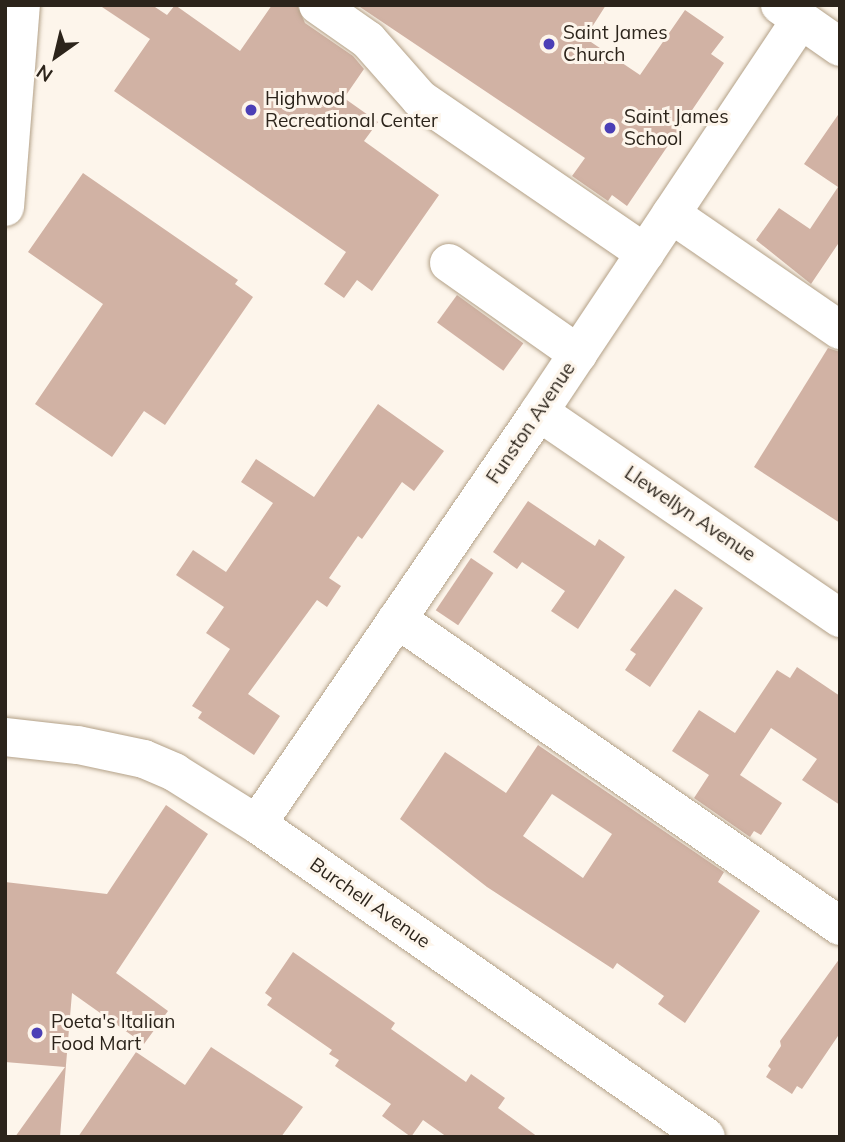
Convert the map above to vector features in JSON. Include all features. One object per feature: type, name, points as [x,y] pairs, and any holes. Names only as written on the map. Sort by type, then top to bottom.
[{"type":"street","points":[[5,207],[22,5]]},
{"type":"street","points":[[318,5],[368,40],[420,99],[645,253]]},
{"type":"street","points":[[790,12],[840,47]]},
{"type":"street","name":"Funston Avenue","points":[[257,824],[671,214],[790,12]]},
{"type":"street","points":[[671,214],[840,330]]},
{"type":"street","points":[[449,263],[578,354]]},
{"type":"street","name":"Llewellyn Avenue","points":[[539,412],[840,618]]},
{"type":"street","points":[[397,619],[840,926]]},
{"type":"street","name":"Burchell Avenue","points":[[5,737],[144,759],[174,772],[257,824],[706,1137]]},
{"type":"building","name":"Highwod Recreational Center","points":[[99,5],[152,5],[167,15],[175,5],[240,51],[272,5],[297,5],[305,23],[353,56],[364,69],[344,98],[378,122],[364,141],[439,195],[372,291],[357,280],[344,298],[324,284],[346,252],[114,91],[150,39]]},
{"type":"building","name":"Saint James School","points":[[357,5],[606,5],[585,38],[640,75],[685,10],[724,37],[711,54],[724,63],[627,206],[612,195],[608,201],[572,176],[585,158]]},
{"type":"building","points":[[840,112],[840,241],[811,284],[756,240],[779,208],[810,229],[838,187],[804,164]]},
{"type":"building","points":[[83,173],[238,280],[235,284],[253,297],[165,425],[144,411],[112,457],[35,404],[103,304],[28,252]]},
{"type":"building","points":[[457,295],[523,343],[503,371],[437,323]]},
{"type":"building","points":[[828,348],[840,352],[840,523],[754,467]]},
{"type":"building","points":[[378,404],[444,451],[414,491],[402,482],[362,539],[358,536],[329,578],[341,586],[327,607],[317,600],[248,694],[280,716],[254,755],[198,718],[202,712],[192,706],[230,649],[206,633],[224,607],[176,575],[193,550],[226,572],[273,503],[241,482],[256,459],[314,497]]},
{"type":"building","points":[[528,501],[595,546],[599,539],[625,557],[578,629],[551,611],[565,591],[522,562],[517,569],[493,552]]},
{"type":"building","points":[[471,558],[493,573],[458,625],[436,610]]},
{"type":"building","points":[[675,589],[703,608],[650,687],[625,670],[636,654],[630,650]]},
{"type":"building","points":[[797,667],[840,696],[840,805],[802,780],[817,759],[771,728],[740,775],[782,803],[761,835],[754,831],[750,837],[694,798],[709,775],[672,751],[699,710],[735,733],[777,670],[790,678]]},
{"type":"building","points":[[538,745],[724,872],[718,882],[760,911],[685,1023],[658,1004],[664,996],[617,963],[613,969],[487,887],[400,819],[445,752],[506,793]],"holes":[[[552,794],[612,834],[583,878],[523,836]]]},
{"type":"building","points":[[166,805],[208,834],[116,973],[168,1011],[144,1044],[72,993],[60,1137],[15,1137],[65,1067],[5,1062],[5,882],[107,894]]},
{"type":"building","points":[[293,952],[395,1023],[391,1029],[466,1082],[471,1074],[505,1098],[498,1108],[538,1137],[447,1137],[423,1120],[411,1137],[382,1116],[391,1104],[335,1066],[339,1060],[329,1054],[332,1050],[267,1005],[272,998],[265,993]]},
{"type":"building","points":[[840,958],[840,1033],[802,1089],[797,1086],[792,1094],[766,1077],[771,1069],[768,1066],[781,1046],[780,1041]]},
{"type":"building","points":[[211,1047],[303,1107],[281,1137],[78,1137],[136,1052],[185,1085]]},
{"type":"place","name":"Saint James Church","points":[[549,44]]},
{"type":"place","name":"Highwod Recreational Center","points":[[251,110]]},
{"type":"place","name":"Saint James School","points":[[610,128]]},
{"type":"place","name":"Poeta's Italian Food Mart","points":[[37,1033]]}]
